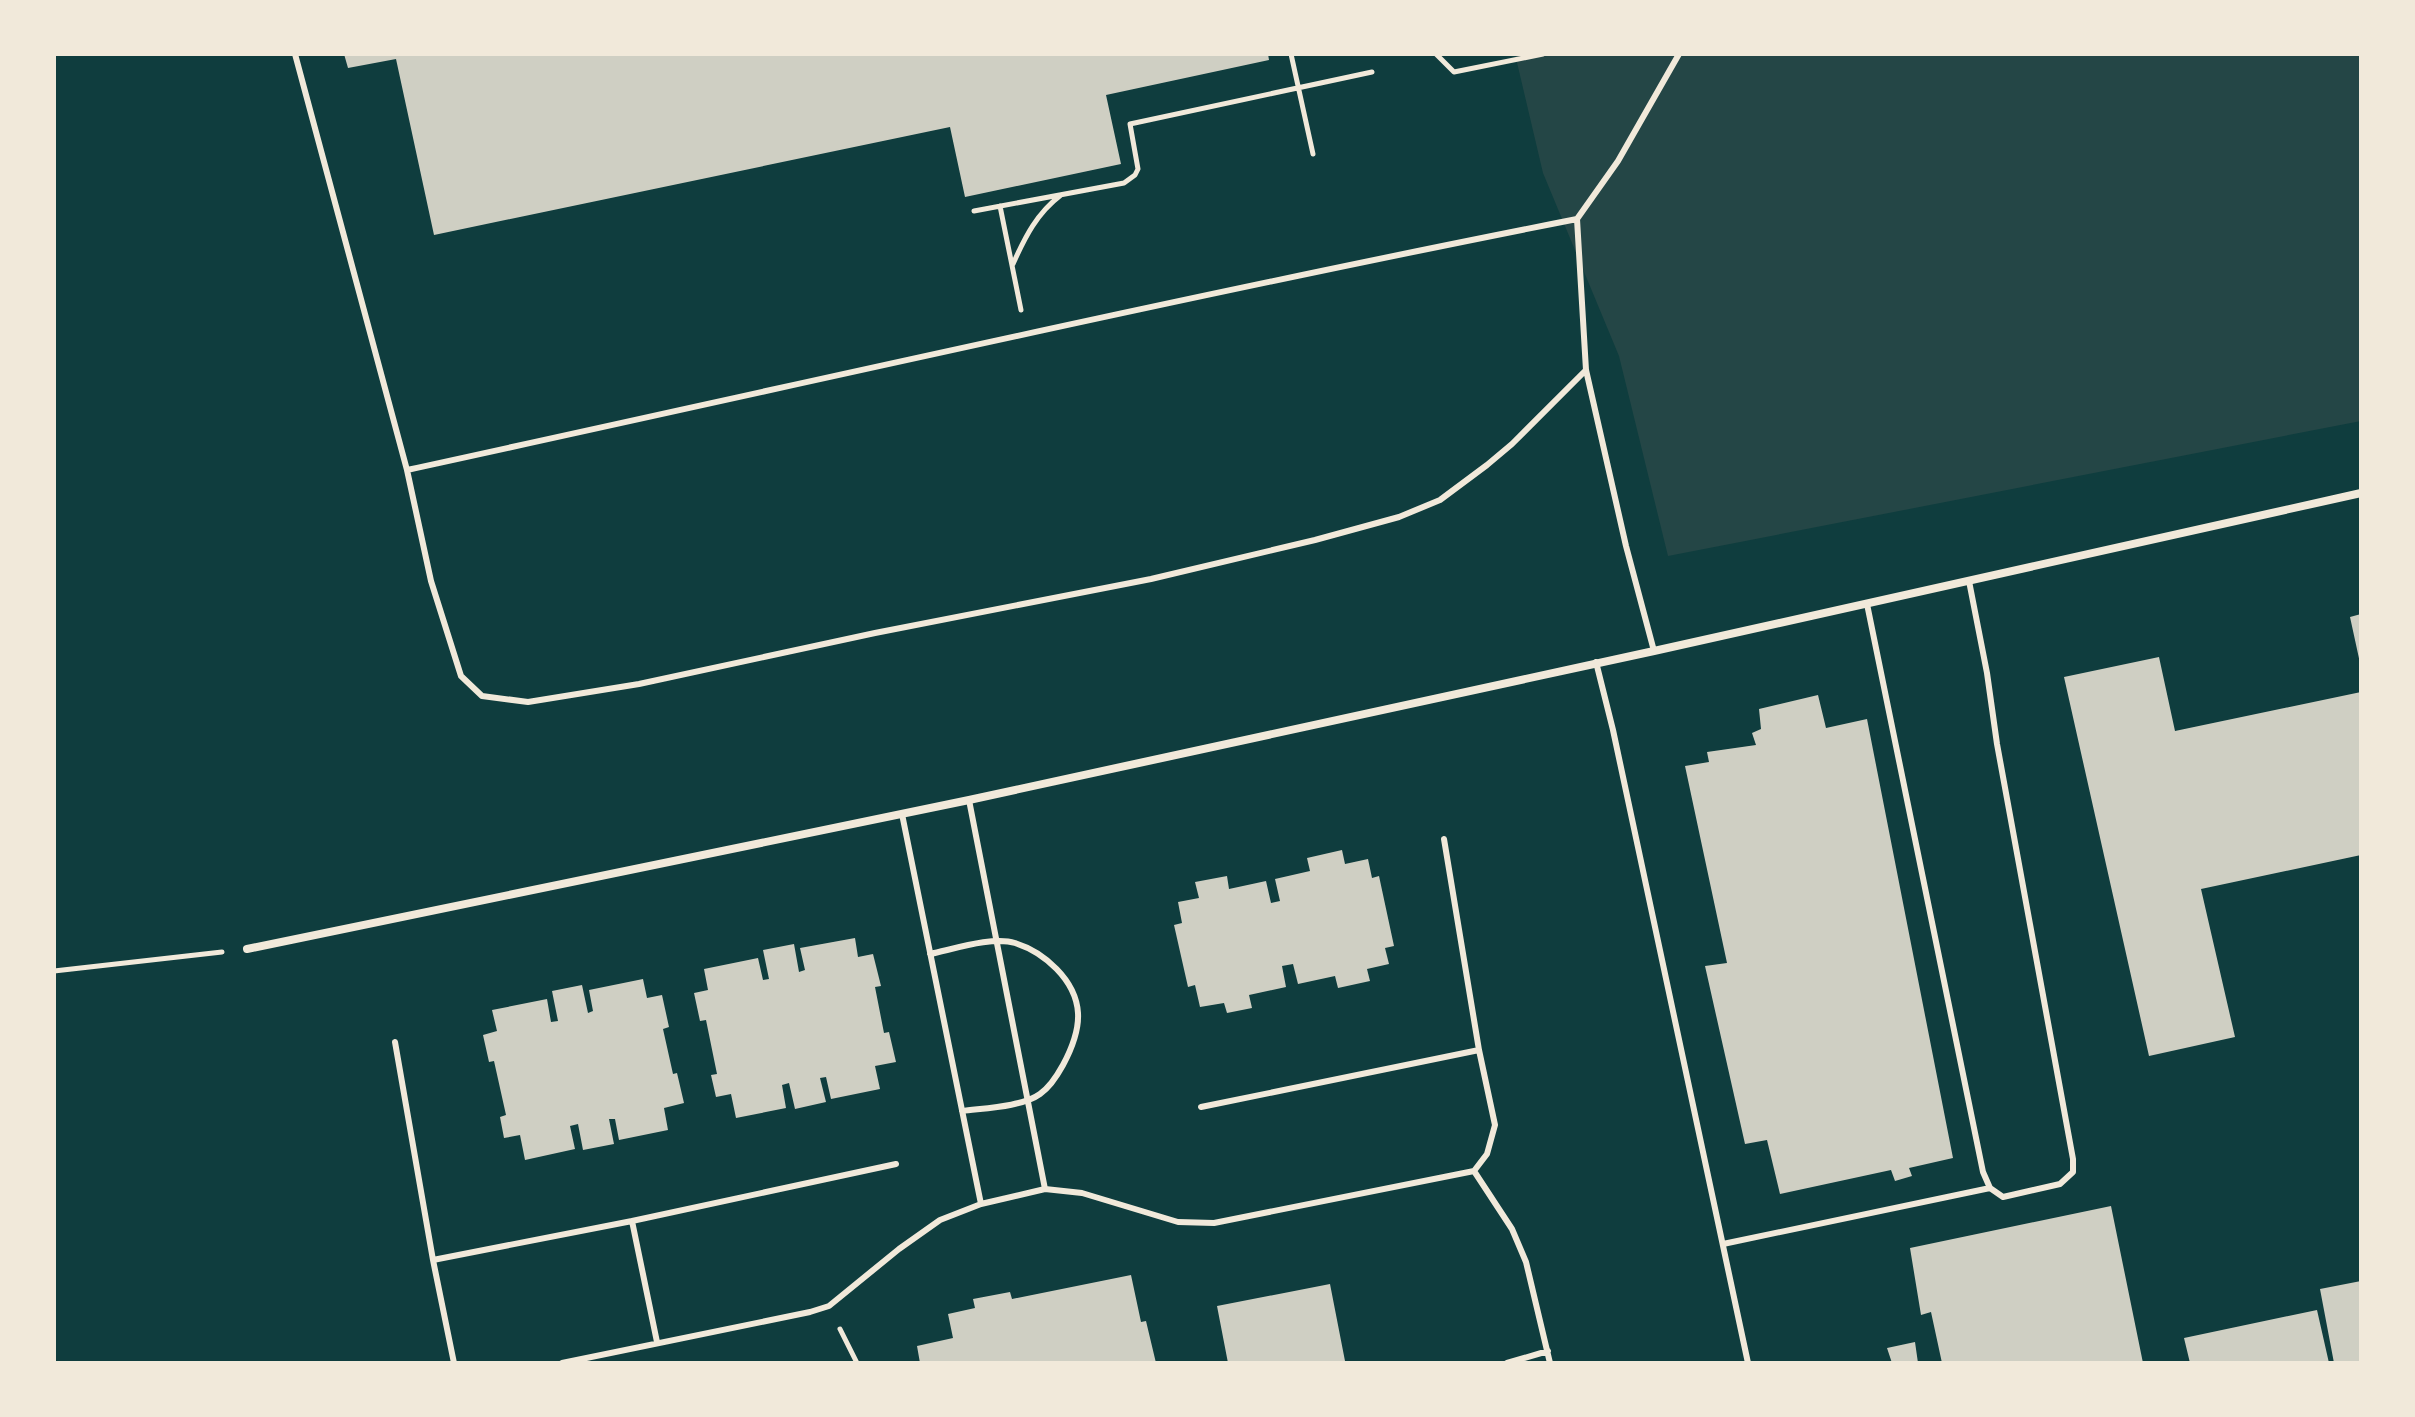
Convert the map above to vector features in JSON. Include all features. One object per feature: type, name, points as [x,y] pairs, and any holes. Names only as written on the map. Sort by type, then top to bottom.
[{"type":"street","points":[[247,949],[969,800],[2361,493]]},
{"type":"lane","points":[[295,54],[407,470],[431,581],[461,676],[482,696],[528,702],[639,684],[875,633],[1151,579],[1399,517],[1440,500],[1487,465],[1586,370]]},
{"type":"lane","points":[[1654,651],[1626,546],[1586,370],[1577,219],[1618,161],[1679,54]]},
{"type":"lane","points":[[407,470],[1026,334],[1577,219]]},
{"type":"lane","points":[[1867,604],[1983,1172],[1990,1188],[2003,1197],[2060,1184],[2073,1172],[2073,1159],[1969,581]]},
{"type":"lane","points":[[1596,662],[1748,1363]]},
{"type":"lane","points":[[969,800],[1045,1189]]},
{"type":"lane","points":[[902,814],[981,1204]]},
{"type":"lane","points":[[562,1363],[829,1306],[922,1231],[960,1210],[1045,1189],[1082,1193],[1178,1222],[1214,1223],[1474,1171],[1487,1154],[1495,1125],[1479,1050],[1444,839]]},
{"type":"lane","points":[[930,954],[997,941],[1012,942],[1044,958],[1070,987],[1078,1012],[1077,1028],[1068,1056],[1042,1094],[1028,1101],[962,1111]]},
{"type":"lane","points":[[395,1042],[454,1363]]},
{"type":"lane","points":[[1201,1107],[1479,1050]]},
{"type":"lane","points":[[433,1260],[896,1164]]},
{"type":"lane","points":[[1474,1171],[1512,1229],[1526,1262],[1550,1363]]},
{"type":"lane","points":[[1723,1244],[1990,1188]]},
{"type":"lane","points":[[632,1221],[657,1342]]},
{"type":"lane","points":[[1507,1363],[1548,1351]]},
{"type":"path","points":[[1291,54],[1313,154]]},
{"type":"path","points":[[1436,54],[1454,72],[1543,54]]},
{"type":"path","points":[[974,211],[1124,183],[1135,175],[1138,162],[1130,124],[1372,72]]},
{"type":"path","points":[[1012,265],[1033,223],[1062,194]]},
{"type":"path","points":[[1000,206],[1026,334]]},
{"type":"path","points":[[54,971],[247,949]]},
{"type":"path","points":[[829,1306],[857,1363]]},
{"type":"shaded area","points":[[1515,54],[2361,54],[2361,421],[1668,556],[1619,356],[1543,173]]},
{"type":"building","points":[[344,54],[1268,54],[1269,60],[1106,95],[1121,164],[965,197],[950,127],[434,235],[396,59],[348,68]]},
{"type":"building","points":[[2361,614],[2361,663],[2360,663],[2350,617]]},
{"type":"building","points":[[2159,657],[2175,731],[2361,692],[2361,855],[2201,889],[2235,1037],[2149,1056],[2064,677]]},
{"type":"building","points":[[1818,695],[1826,728],[1867,719],[1953,1158],[1909,1168],[1912,1176],[1895,1181],[1891,1170],[1780,1194],[1767,1140],[1745,1144],[1705,966],[1727,963],[1685,766],[1709,762],[1707,752],[1756,745],[1752,733],[1761,729],[1759,709]]},
{"type":"building","points":[[1342,850],[1345,864],[1368,859],[1372,878],[1379,876],[1394,946],[1385,948],[1389,964],[1367,969],[1370,981],[1338,988],[1335,976],[1298,984],[1293,964],[1282,966],[1286,987],[1249,995],[1252,1008],[1227,1013],[1224,1003],[1200,1007],[1195,985],[1188,987],[1174,925],[1182,923],[1178,902],[1199,898],[1195,882],[1227,876],[1229,889],[1266,881],[1271,903],[1280,901],[1275,879],[1310,871],[1307,858]]},
{"type":"building","points":[[855,938],[858,957],[873,954],[881,986],[875,987],[884,1033],[889,1032],[896,1062],[875,1066],[880,1089],[831,1099],[826,1077],[820,1078],[826,1102],[795,1109],[789,1083],[782,1085],[786,1108],[736,1118],[731,1094],[716,1097],[711,1075],[717,1074],[706,1020],[700,1021],[694,993],[708,990],[704,969],[758,958],[763,980],[769,979],[763,950],[794,944],[799,972],[805,970],[800,948]]},
{"type":"building","points":[[643,979],[647,998],[662,995],[669,1027],[663,1029],[673,1074],[677,1073],[684,1103],[664,1108],[668,1130],[619,1140],[615,1119],[609,1119],[614,1144],[583,1150],[578,1124],[570,1126],[575,1149],[525,1160],[520,1135],[504,1138],[500,1117],[506,1115],[494,1061],[489,1062],[483,1035],[497,1031],[492,1010],[547,999],[551,1022],[558,1021],[552,991],[582,985],[588,1013],[593,1011],[589,990]]},
{"type":"building","points":[[2111,1206],[2143,1363],[1942,1363],[1931,1312],[1921,1315],[1910,1248]]},
{"type":"building","points":[[1131,1275],[1141,1322],[1146,1321],[1156,1363],[920,1363],[917,1346],[953,1338],[948,1314],[975,1308],[973,1299],[1010,1292],[1012,1299]]},
{"type":"building","points":[[2361,1281],[2361,1362],[2334,1363],[2320,1289]]},
{"type":"building","points":[[1330,1284],[1345,1361],[1228,1363],[1217,1306]]},
{"type":"building","points":[[2317,1310],[2329,1363],[2190,1363],[2184,1338]]},
{"type":"building","points":[[1915,1342],[1918,1363],[1892,1363],[1887,1348]]}]
